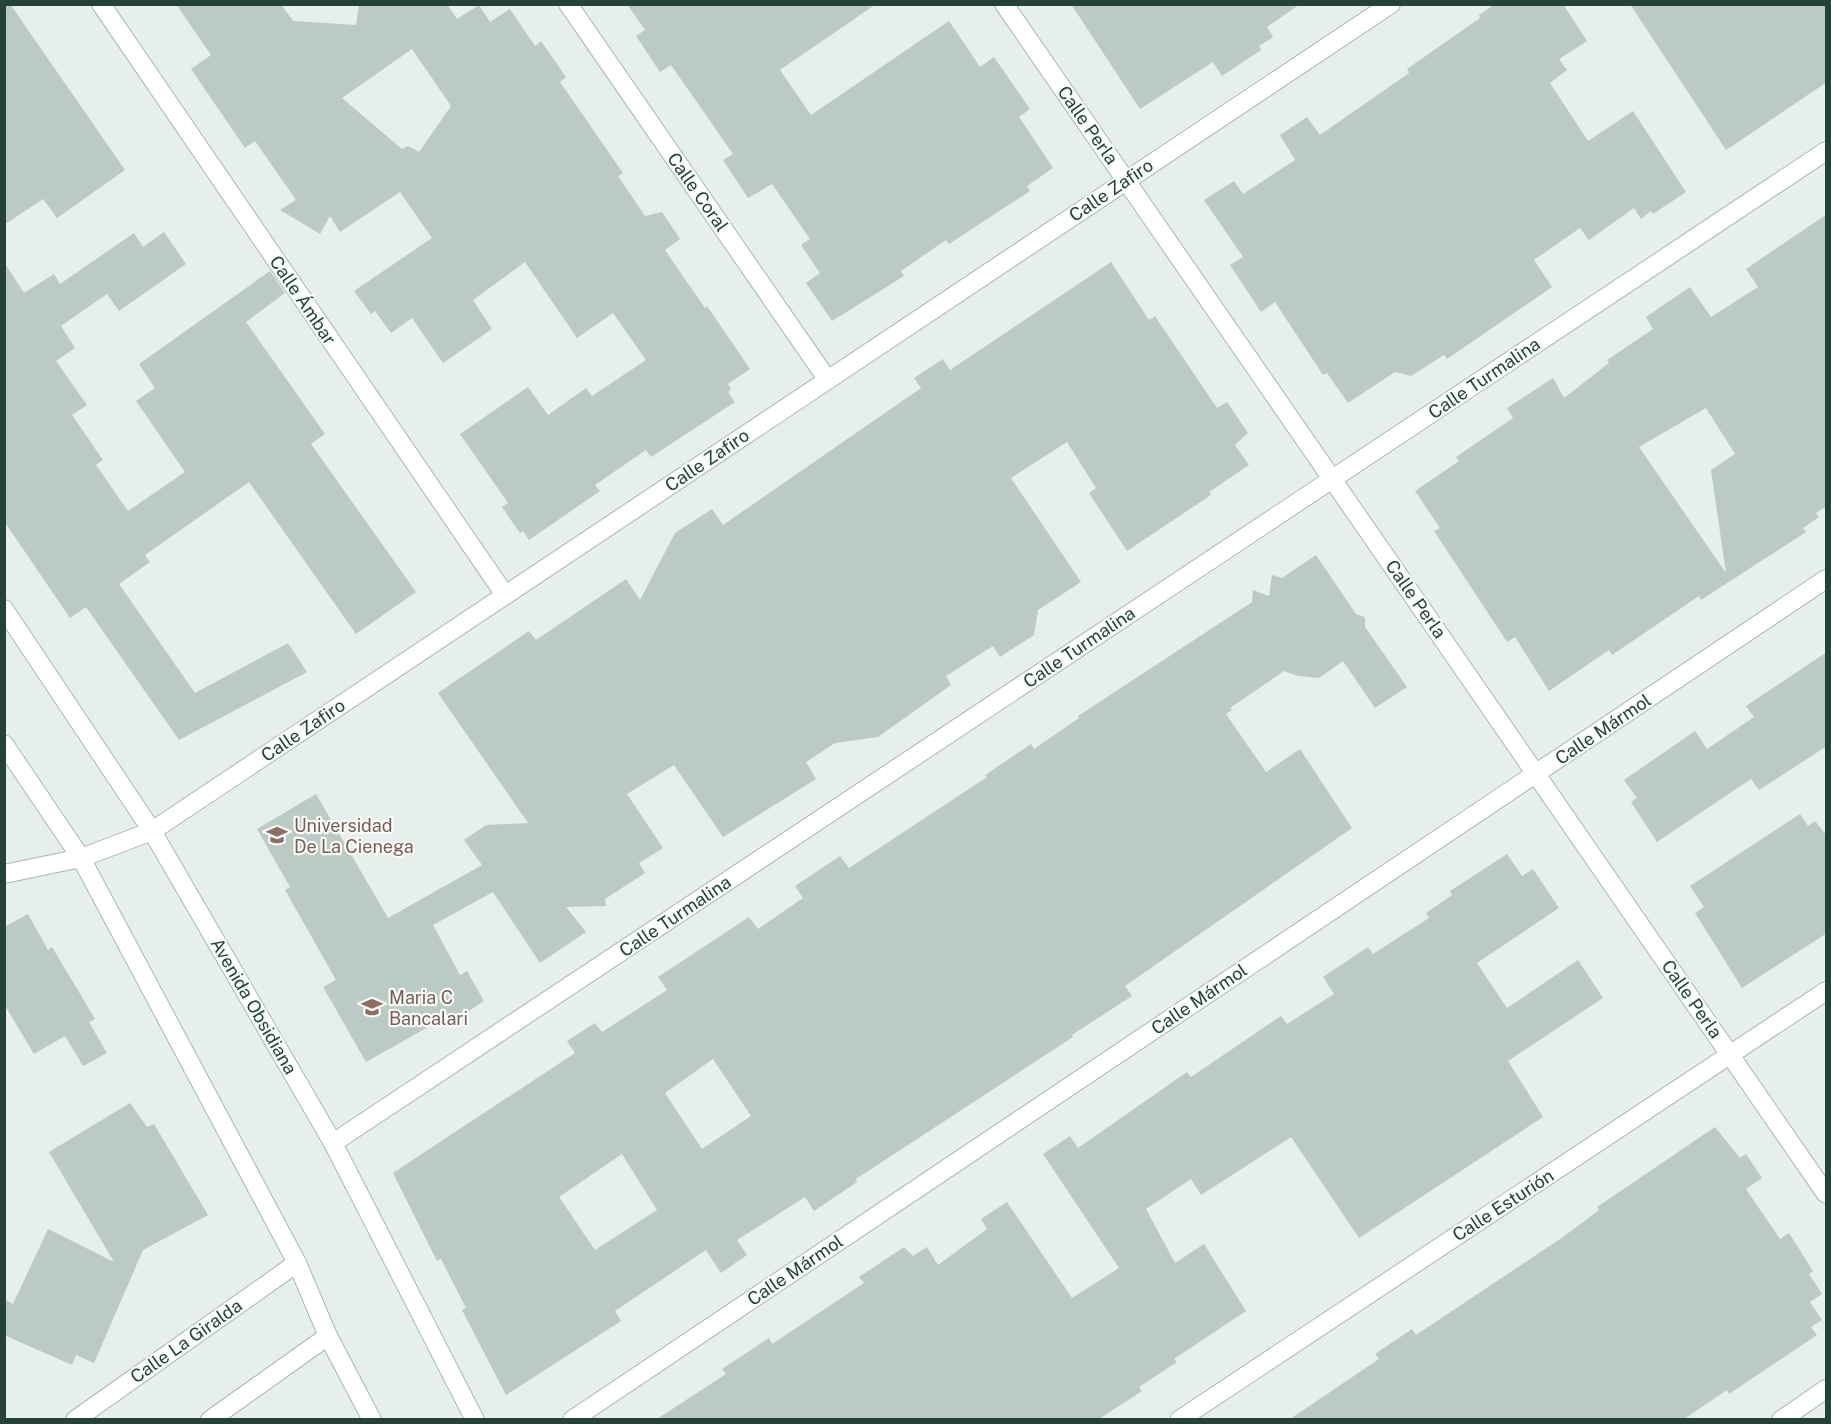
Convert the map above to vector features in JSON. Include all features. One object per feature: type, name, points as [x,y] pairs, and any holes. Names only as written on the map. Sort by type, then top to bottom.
[{"type":"street","name":"Calle Ámbar","points":[[101,4],[505,595]]},
{"type":"street","name":"Calle Coral","points":[[568,4],[827,379]]},
{"type":"street","name":"Calle Perla","points":[[1004,4],[1827,1194]]},
{"type":"street","name":"Calle Zafiro","points":[[4,874],[81,858],[152,831],[1391,4]]},
{"type":"street","name":"Calle Turmalina","points":[[333,1143],[1827,151]]},
{"type":"street","name":"Calle Mármol","points":[[572,1419],[1827,579]]},
{"type":"street","name":"Avenida Obsidiana","points":[[4,609],[152,831],[333,1143],[475,1419]]},
{"type":"street","points":[[4,744],[81,858],[297,1263],[328,1336],[372,1419]]},
{"type":"street","name":"Calle Esturión","points":[[1179,1419],[1827,991]]},
{"type":"street","name":"Calle La Giralda","points":[[75,1419],[297,1263]]},
{"type":"street","points":[[210,1419],[328,1336]]},
{"type":"street","points":[[1781,1419],[1827,1389]]},
{"type":"building","points":[[4,4],[10,4],[125,170],[57,218],[43,199],[4,225]]},
{"type":"building","points":[[176,4],[281,4],[293,21],[356,25],[359,4],[447,4],[457,19],[479,5],[490,22],[510,9],[535,46],[541,41],[566,77],[560,82],[623,173],[618,176],[645,216],[662,212],[680,239],[665,250],[750,369],[728,384],[731,389],[728,392],[735,402],[651,457],[646,450],[595,485],[600,491],[529,540],[523,531],[520,533],[502,507],[508,503],[460,434],[528,387],[548,415],[586,388],[592,396],[646,360],[613,313],[577,338],[525,262],[473,300],[492,329],[443,363],[412,318],[391,333],[375,311],[371,314],[354,291],[432,238],[400,192],[340,232],[330,216],[320,234],[280,210],[296,200],[255,141],[245,148],[191,69],[211,55]],"holes":[[[412,49],[451,106],[419,152],[408,146],[402,149],[342,98]]]},
{"type":"building","points":[[627,4],[876,4],[780,70],[811,115],[949,21],[980,67],[994,57],[1030,109],[1019,117],[1053,168],[1027,186],[1030,191],[949,244],[946,240],[901,271],[904,276],[832,321],[806,283],[820,273],[801,245],[810,239],[772,184],[748,198],[723,160],[733,154],[671,65],[660,72],[636,36],[645,30]]},
{"type":"building","points":[[1071,4],[1300,4],[1267,27],[1273,37],[1259,46],[1261,50],[1222,76],[1213,62],[1140,109]]},
{"type":"building","points":[[1495,4],[1563,4],[1587,41],[1559,59],[1567,70],[1550,83],[1588,141],[1633,111],[1686,192],[1653,214],[1651,211],[1641,219],[1634,208],[1589,240],[1580,228],[1534,260],[1552,287],[1447,359],[1444,355],[1411,376],[1395,372],[1348,403],[1327,373],[1323,375],[1275,302],[1261,312],[1230,265],[1243,257],[1204,200],[1234,181],[1243,194],[1295,160],[1280,135],[1307,117],[1320,135],[1409,73],[1407,69],[1480,18],[1479,15]]},
{"type":"building","points":[[1630,4],[1827,4],[1827,82],[1726,150]]},
{"type":"building","points":[[1827,214],[1827,506],[1816,513],[1819,517],[1803,528],[1806,532],[1701,600],[1699,596],[1612,655],[1609,650],[1549,691],[1515,637],[1507,642],[1434,531],[1440,528],[1415,491],[1459,461],[1456,457],[1513,418],[1507,408],[1553,378],[1564,398],[1609,363],[1607,360],[1653,329],[1646,317],[1690,287],[1711,317],[1758,287],[1746,269]],"holes":[[[1706,408],[1735,454],[1711,470],[1726,573],[1639,447]]]},
{"type":"building","points":[[164,232],[186,264],[119,311],[107,294],[61,326],[75,348],[56,361],[87,405],[72,415],[103,460],[96,465],[128,511],[185,472],[136,401],[155,388],[139,364],[270,271],[285,293],[246,322],[325,434],[311,444],[416,592],[356,634],[249,482],[145,555],[150,562],[119,584],[195,693],[288,643],[307,672],[179,740],[86,607],[70,618],[4,521],[4,262],[24,293],[54,274],[60,284],[134,233],[143,247]]},
{"type":"building","points":[[1111,262],[1149,320],[1155,316],[1217,408],[1227,402],[1248,433],[1235,445],[1249,465],[1209,492],[1211,495],[1127,551],[1089,493],[1096,488],[1067,442],[1011,478],[1081,582],[1038,610],[1034,635],[1000,657],[993,646],[946,676],[951,685],[878,737],[835,743],[806,762],[816,779],[723,837],[674,765],[627,794],[663,848],[639,863],[645,873],[605,899],[606,906],[566,907],[586,932],[540,963],[493,892],[433,925],[460,975],[467,971],[484,1001],[457,1019],[453,1013],[366,1062],[323,987],[336,980],[285,890],[290,887],[257,829],[316,794],[388,918],[482,865],[464,840],[486,825],[528,823],[438,693],[529,631],[536,640],[626,579],[640,600],[675,533],[712,509],[723,525],[921,388],[914,378],[943,359],[950,370]]},
{"type":"building","points":[[1316,555],[1356,614],[1365,617],[1365,627],[1407,687],[1375,708],[1343,661],[1319,678],[1298,676],[1284,671],[1230,708],[1232,710],[1226,714],[1266,772],[1300,749],[1352,828],[1125,986],[1132,996],[856,1179],[857,1182],[814,1211],[805,1197],[737,1240],[747,1255],[721,1273],[706,1250],[615,1311],[621,1321],[506,1395],[462,1310],[466,1308],[441,1259],[437,1261],[393,1173],[575,1053],[567,1041],[595,1023],[602,1032],[667,990],[658,977],[749,917],[758,929],[803,898],[795,886],[840,856],[849,868],[987,777],[985,775],[1031,744],[1034,749],[1079,718],[1078,716],[1252,602],[1253,590],[1269,596],[1272,575],[1282,578]],"holes":[[[713,1059],[751,1116],[702,1149],[665,1093]],[[622,1154],[657,1210],[595,1250],[559,1197]]]},
{"type":"building","points":[[1827,652],[1827,746],[1759,790],[1751,779],[1657,842],[1631,802],[1637,798],[1624,780],[1695,731],[1707,749],[1754,717],[1746,706]]},
{"type":"building","points":[[1800,814],[1808,826],[1815,821],[1827,836],[1827,933],[1742,988],[1695,913],[1704,907],[1690,886]]},
{"type":"building","points":[[1507,854],[1522,876],[1533,869],[1559,908],[1477,963],[1507,1008],[1578,960],[1603,998],[1508,1061],[1543,1117],[1359,1238],[1291,1137],[1201,1195],[1191,1179],[1146,1209],[1175,1263],[1204,1244],[1246,1311],[1174,1359],[1177,1362],[1139,1387],[1142,1391],[1099,1419],[657,1419],[726,1374],[722,1369],[769,1338],[772,1344],[864,1283],[859,1277],[904,1247],[913,1256],[927,1247],[938,1265],[987,1229],[981,1219],[1007,1202],[1072,1298],[1119,1268],[1043,1154],[1070,1136],[1078,1148],[1187,1072],[1191,1077],[1281,1016],[1287,1024],[1334,994],[1323,977],[1368,947],[1373,954],[1429,918],[1426,913],[1452,895],[1450,891]]},
{"type":"building","points":[[28,914],[48,950],[52,947],[95,1019],[89,1022],[107,1053],[83,1066],[65,1036],[34,1054],[4,1004],[4,927]]},
{"type":"building","points":[[130,1103],[147,1127],[154,1124],[208,1215],[143,1250],[94,1363],[76,1355],[72,1365],[4,1335],[4,1299],[13,1304],[48,1229],[114,1262],[49,1152]]},
{"type":"building","points":[[1715,1127],[1740,1158],[1746,1154],[1762,1178],[1746,1189],[1780,1239],[1789,1233],[1813,1271],[1809,1274],[1822,1294],[1810,1302],[1822,1320],[1811,1327],[1817,1335],[1729,1394],[1727,1390],[1684,1419],[1290,1419],[1379,1359],[1375,1354],[1412,1329],[1416,1335],[1563,1237],[1599,1210],[1597,1207]]},
{"type":"place","name":"Universidad De La Cienega","points":[[277,835]]},
{"type":"place","name":"Maria C Bancalari","points":[[372,1007]]}]
